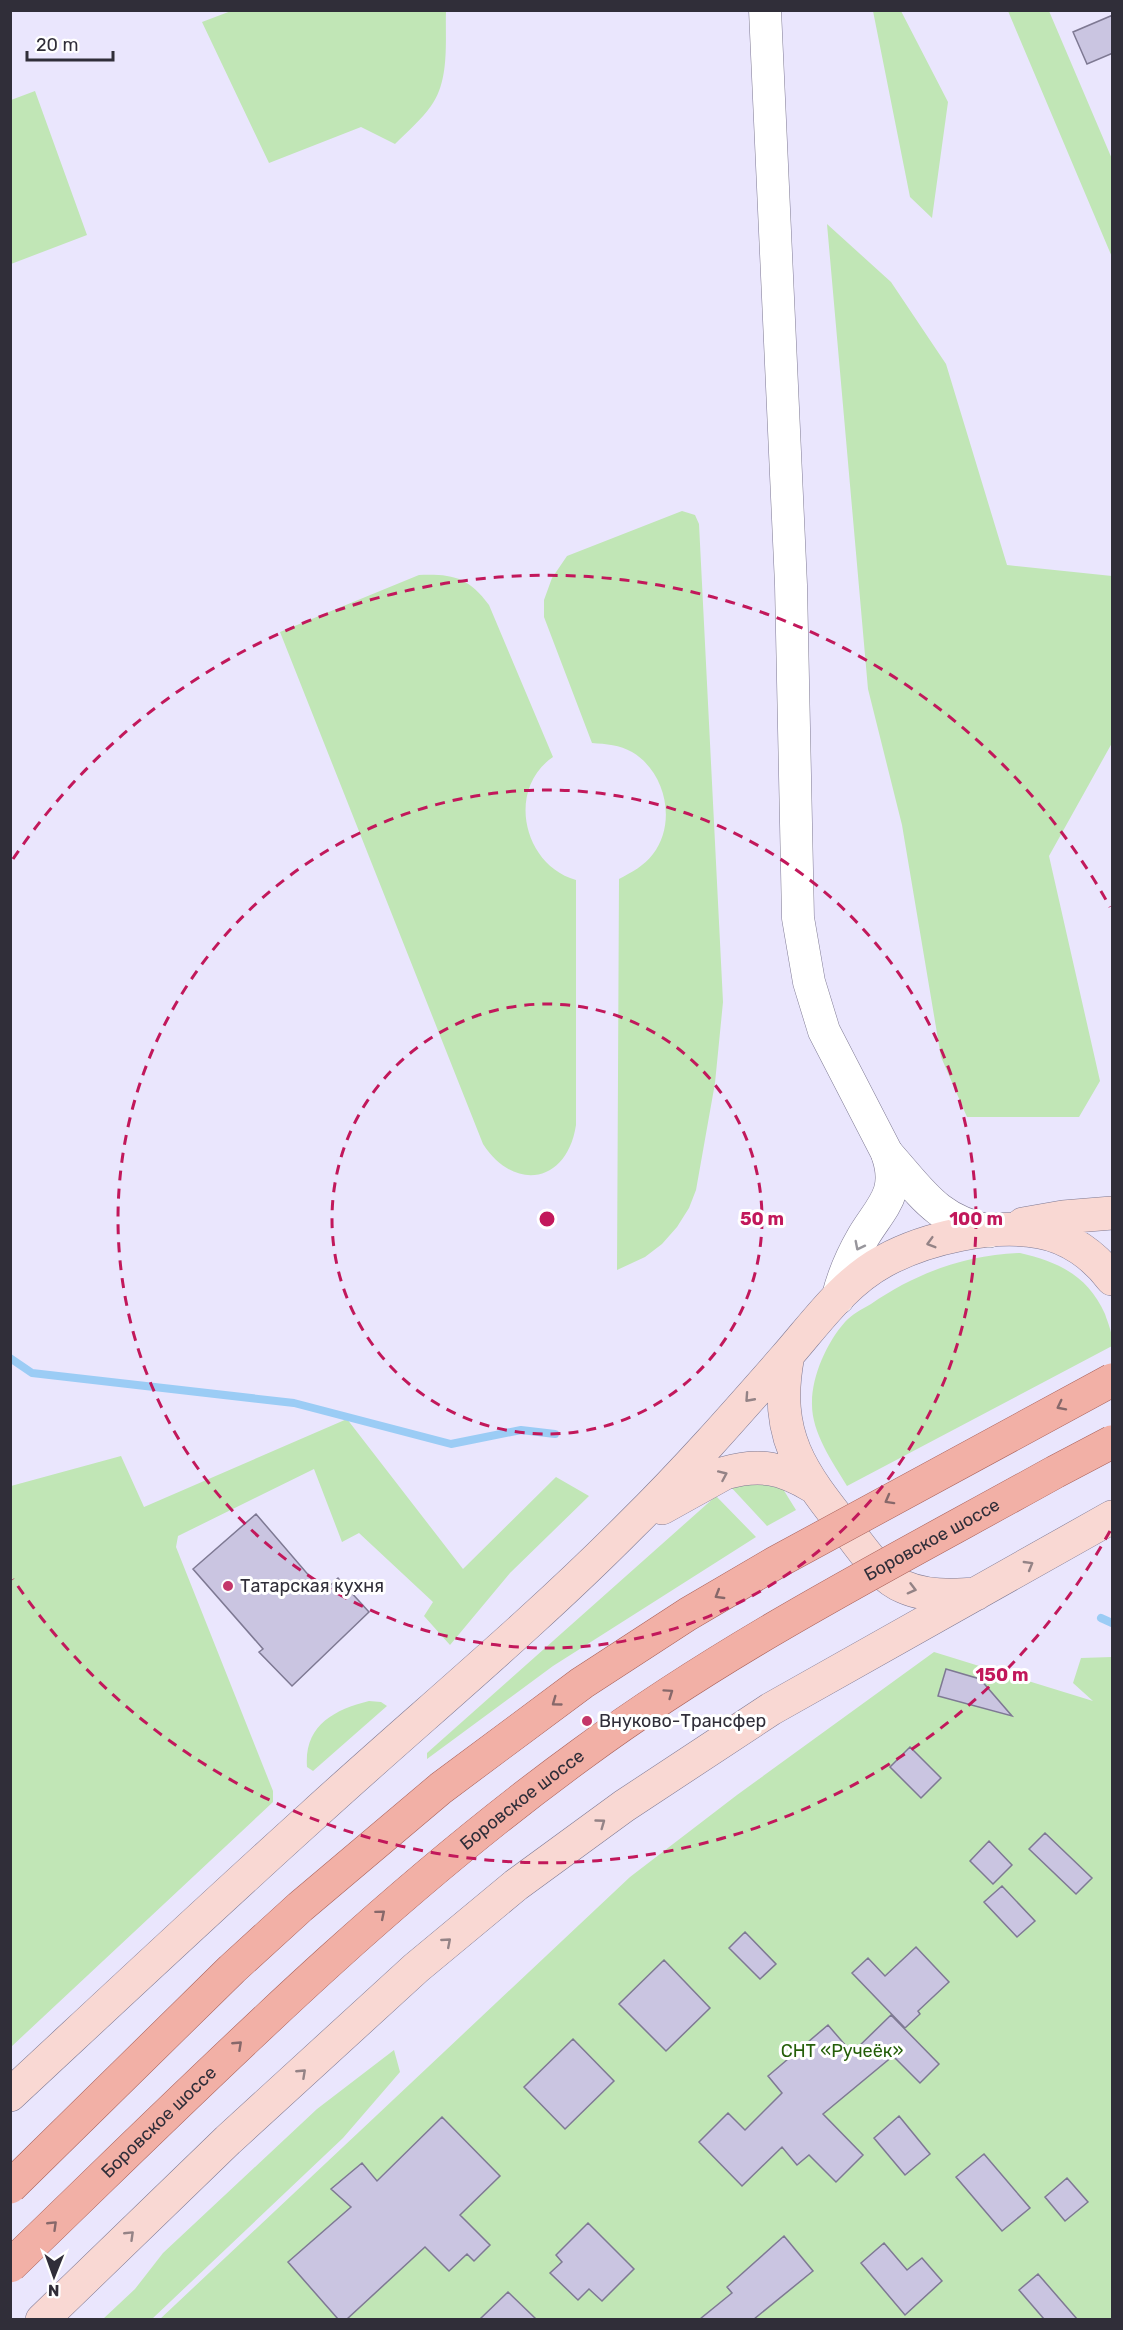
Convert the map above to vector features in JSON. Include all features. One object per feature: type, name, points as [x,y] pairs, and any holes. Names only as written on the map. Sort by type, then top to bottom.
[{"type":"main road","points":[[10,2095],[312,1816],[452,1693],[634,1522],[686,1469],[838,1298],[875,1266],[904,1252],[944,1239],[1063,1217],[1113,1213]]},
{"type":"main road","points":[[993,1230],[1043,1232],[1059,1238],[1087,1253],[1113,1279]]},
{"type":"main road","points":[[788,1354],[784,1391],[785,1422],[791,1446],[812,1486],[872,1561],[892,1581],[914,1591],[978,1594]]},
{"type":"main road","points":[[10,2187],[232,1969],[300,1907],[449,1782],[582,1683],[688,1614],[775,1563],[1113,1380]]},
{"type":"main road","name":"Боровское шоссе","points":[[10,2266],[153,2129],[201,2079],[354,1938],[467,1841],[561,1768],[728,1655],[1055,1472],[1113,1442]]},
{"type":"main road","points":[[634,1522],[725,1473],[736,1470],[775,1469],[791,1474],[812,1486]]},
{"type":"main road","points":[[42,2319],[228,2140],[416,1968],[516,1885],[624,1806],[771,1709],[1107,1521]]},
{"type":"street","points":[[765,10],[791,585],[798,918],[809,982],[824,1031],[888,1155],[938,1211],[962,1224],[993,1230]]},
{"type":"street","points":[[838,1298],[859,1245],[889,1197],[893,1179],[888,1155]]},
{"type":"green space","points":[[231,11],[446,11],[444,73],[437,96],[423,116],[395,144],[361,127],[269,163],[202,22]]},
{"type":"green space","points":[[873,11],[901,11],[948,102],[932,218],[910,197]]},
{"type":"green space","points":[[1008,11],[1049,11],[1112,159],[1112,257]]},
{"type":"green space","points":[[35,91],[87,235],[11,264],[11,100]]},
{"type":"green space","points":[[827,224],[891,282],[946,364],[1007,565],[1112,576],[1112,743],[1049,856],[1100,1081],[1079,1117],[967,1117],[941,1057],[902,825],[868,689]]},
{"type":"green space","points":[[682,511],[695,515],[699,524],[723,1002],[715,1083],[696,1190],[689,1208],[677,1227],[662,1244],[645,1257],[617,1270],[619,879],[642,865],[653,854],[665,828],[666,813],[660,785],[644,761],[623,748],[592,743],[544,617],[544,600],[552,578],[567,556]]},
{"type":"green space","points":[[419,575],[441,575],[459,579],[474,588],[489,605],[553,757],[538,771],[529,788],[526,806],[527,825],[533,843],[543,859],[558,872],[576,880],[576,1125],[571,1145],[562,1160],[551,1170],[538,1175],[524,1175],[509,1170],[483,1144],[280,632]]},
{"type":"green space","points":[[1020,1253],[1060,1266],[1081,1280],[1105,1314],[1112,1346],[847,1486],[819,1435],[812,1402],[818,1371],[838,1330],[857,1312],[923,1275],[980,1257]]},
{"type":"green space","points":[[347,1419],[463,1569],[556,1477],[589,1496],[510,1573],[450,1645],[424,1616],[433,1602],[359,1533],[342,1542],[314,1469],[178,1536],[176,1547],[273,1791],[273,1802],[11,2047],[11,1486],[121,1456],[144,1507]]},
{"type":"green space","points":[[751,1481],[783,1489],[796,1510],[767,1526],[729,1485]]},
{"type":"green space","points":[[716,1496],[756,1537],[553,1666],[427,1759],[427,1753]]},
{"type":"green space","name":"СНТ «Ручеёк»","points":[[934,1652],[1093,1701],[1073,1683],[1081,1658],[1112,1657],[1112,2319],[159,2320],[630,1877],[737,1795]]},
{"type":"green space","points":[[369,1701],[381,1702],[387,1706],[313,1771],[307,1767],[310,1741],[323,1722],[344,1709]]},
{"type":"green space","points":[[394,2050],[400,2072],[343,2138],[152,2319],[103,2319],[135,2289],[163,2253],[317,2109]]},
{"type":"building","points":[[1113,15],[1113,53],[1087,64],[1073,32]]},
{"type":"building","points":[[256,1514],[323,1592],[338,1578],[369,1612],[292,1686],[259,1652],[263,1649],[193,1569]]},
{"type":"building","points":[[946,1669],[980,1679],[1012,1716],[938,1696]]},
{"type":"building","points":[[910,1747],[941,1778],[921,1798],[890,1767]]},
{"type":"building","points":[[1045,1833],[1092,1878],[1076,1894],[1029,1849]]},
{"type":"building","points":[[989,1841],[1012,1865],[993,1884],[970,1861]]},
{"type":"building","points":[[1002,1886],[1035,1921],[1017,1937],[984,1902]]},
{"type":"building","points":[[745,1932],[776,1964],[760,1979],[729,1948]]},
{"type":"building","points":[[916,1947],[949,1982],[918,2011],[920,2014],[905,2028],[852,1973],[868,1958],[885,1976]]},
{"type":"building","points":[[664,1960],[710,2008],[666,2051],[619,2004]]},
{"type":"building","points":[[891,2015],[939,2064],[920,2083],[893,2056],[823,2114],[863,2155],[836,2182],[809,2155],[797,2165],[782,2147],[742,2186],[699,2142],[728,2113],[745,2130],[782,2093],[768,2076],[828,2025],[852,2053]]},
{"type":"building","points":[[573,2039],[614,2081],[565,2129],[524,2087]]},
{"type":"building","points":[[899,2116],[930,2154],[905,2175],[874,2138]]},
{"type":"building","points":[[442,2117],[500,2176],[460,2215],[490,2245],[474,2261],[467,2254],[449,2271],[425,2247],[347,2319],[338,2319],[288,2262],[351,2207],[331,2189],[362,2163],[377,2181]]},
{"type":"building","points":[[984,2154],[1030,2208],[1002,2231],[956,2177]]},
{"type":"building","points":[[1067,2178],[1088,2202],[1065,2221],[1045,2197]]},
{"type":"building","points":[[588,2223],[634,2269],[602,2301],[589,2289],[578,2300],[550,2273],[562,2262],[556,2255]]},
{"type":"building","points":[[784,2236],[813,2271],[754,2319],[700,2319],[732,2293],[727,2287]]},
{"type":"building","points":[[884,2243],[907,2270],[922,2258],[942,2281],[905,2315],[861,2263]]},
{"type":"building","points":[[1038,2274],[1077,2319],[1044,2319],[1019,2290]]},
{"type":"building","points":[[508,2292],[536,2319],[480,2319]]},
{"type":"waterway","points":[[10,1358],[32,1373],[294,1403],[451,1444],[521,1430],[555,1434]]},
{"type":"waterway","points":[[1101,1618],[1112,1623]]},
{"type":"place","name":"Татарская кухня","points":[[228,1586]]},
{"type":"place","name":"Внуково-Трансфер","points":[[587,1721]]}]
